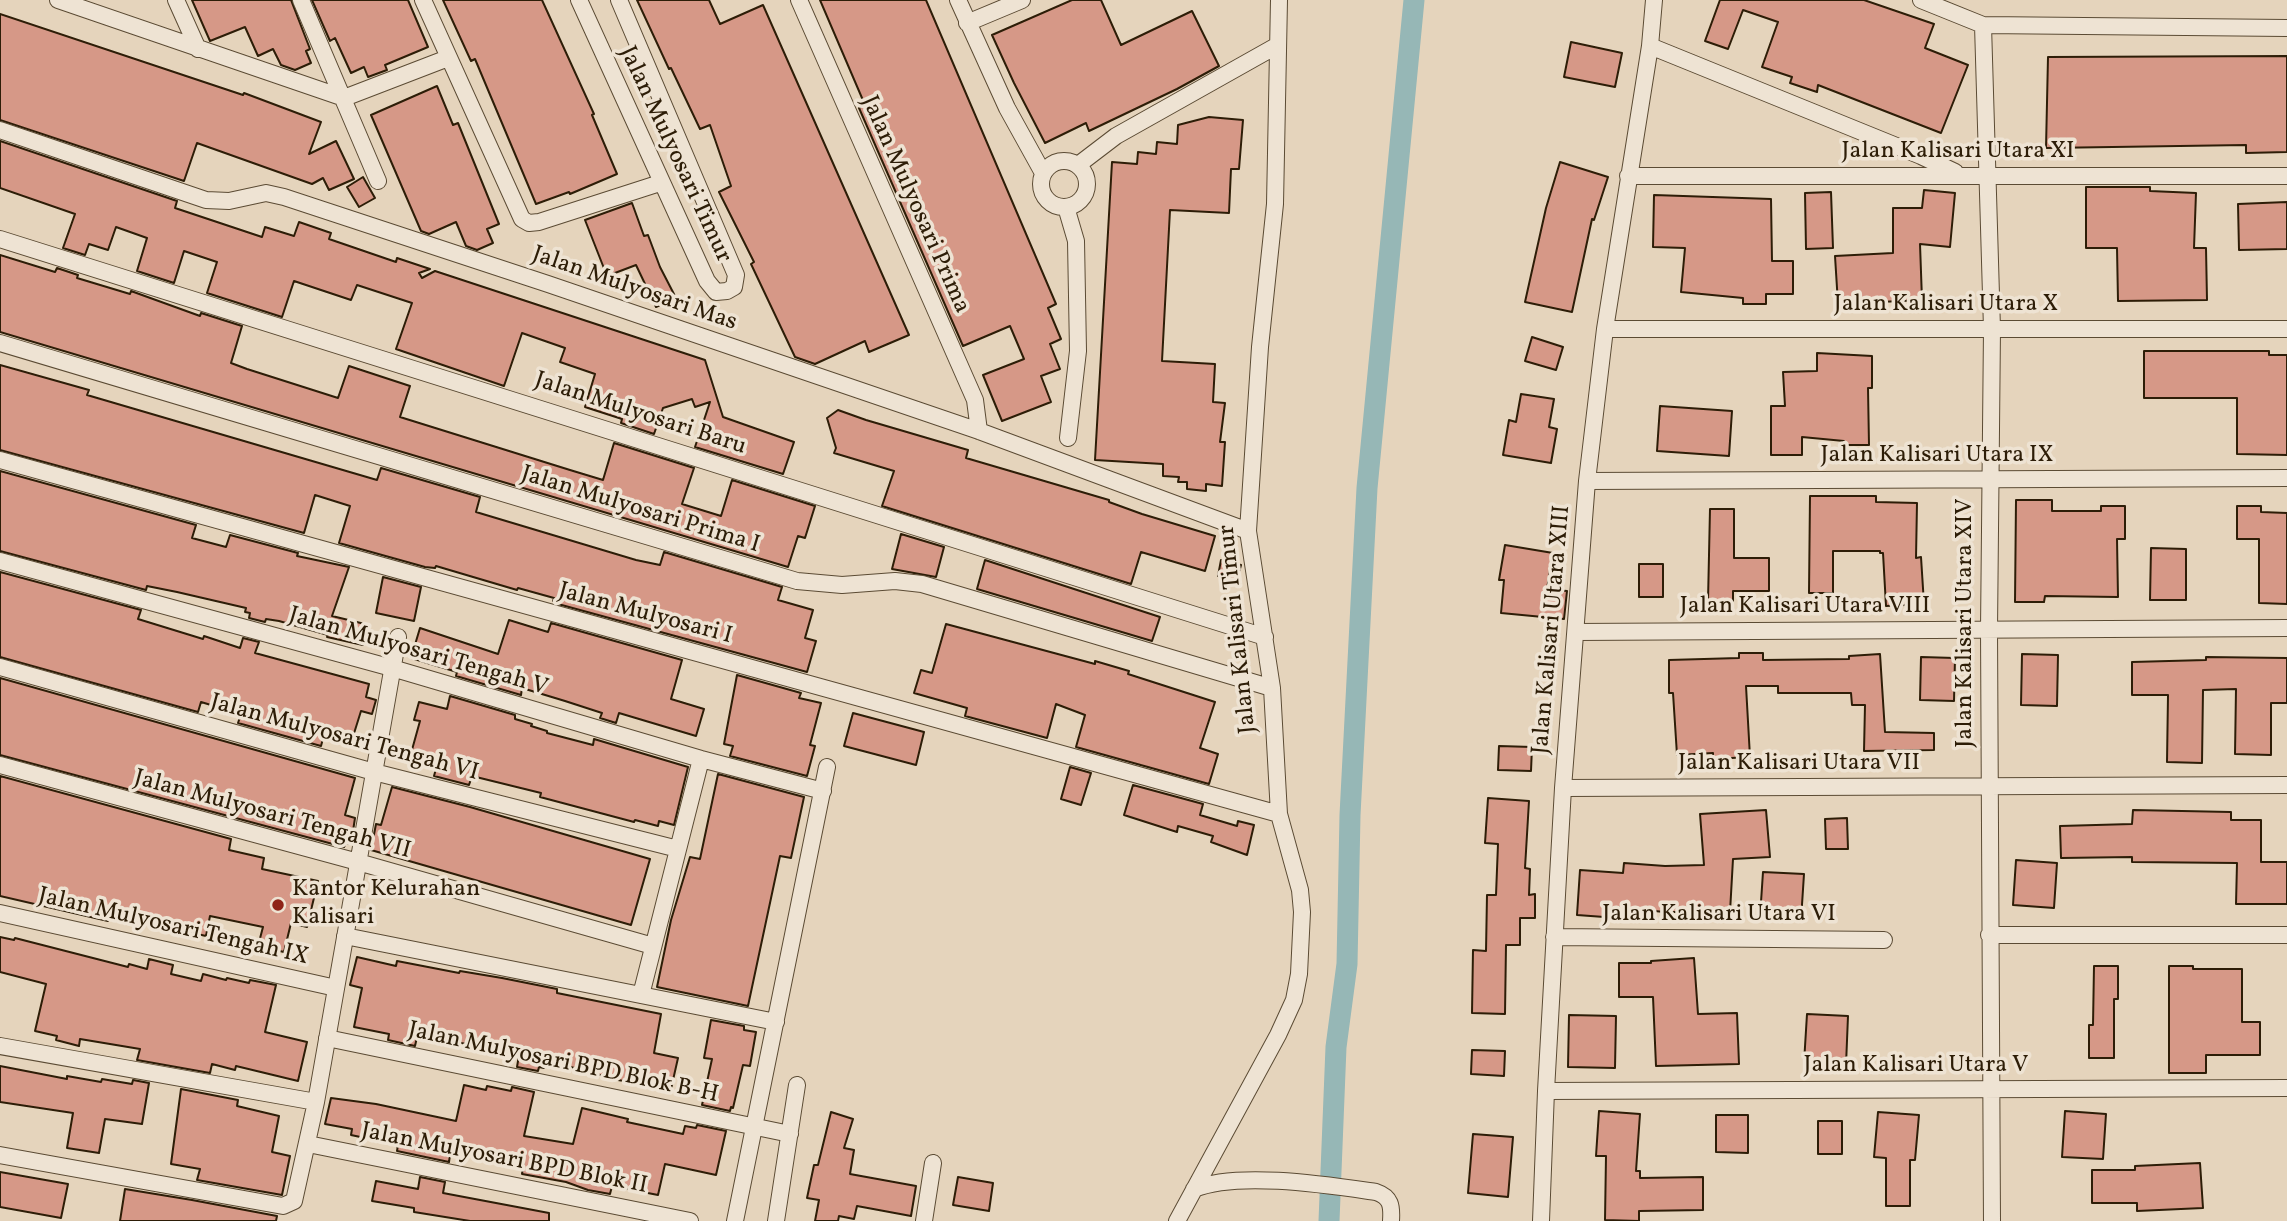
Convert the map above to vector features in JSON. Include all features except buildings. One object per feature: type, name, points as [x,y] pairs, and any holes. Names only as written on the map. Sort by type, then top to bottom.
[{"type":"street","points":[[58,0],[344,98],[448,58]]},
{"type":"street","points":[[176,0],[198,49]]},
{"type":"street","points":[[301,0],[378,181]]},
{"type":"street","points":[[423,0],[520,216],[526,222],[539,222],[660,183]]},
{"type":"street","name":"Jalan Mulyosari Timur","points":[[579,0],[660,183],[712,289],[720,293],[732,289],[736,284],[736,275],[619,0]]},
{"type":"street","name":"Jalan Mulyosari Prima","points":[[799,0],[975,400],[979,431]]},
{"type":"street","points":[[958,0],[1007,108],[1043,173],[1041,189],[1045,197],[1058,206],[1066,207],[1079,202],[1086,190],[1086,176],[1078,165],[1063,160],[1055,162],[1043,173]]},
{"type":"street","points":[[967,23],[1022,0]]},
{"type":"street","name":"Jalan Kalisari Timur","points":[[1177,1221],[1278,1035],[1298,986],[1302,912],[1300,890],[1279,814],[1272,688],[1248,531],[1260,347],[1275,204],[1271,49],[1279,0]]},
{"type":"street","name":"Jalan Kalisari Utara XIII","points":[[1541,1221],[1563,788],[1587,481],[1605,329],[1650,46],[1654,0]]},
{"type":"street","points":[[1921,0],[1983,25],[2287,28]]},
{"type":"street","name":"Jalan Kalisari Utara XIV","points":[[1983,25],[1992,329],[1989,630],[1992,1221]]},
{"type":"street","points":[[1650,46],[1921,156],[1960,175]]},
{"type":"street","points":[[1078,165],[1116,136],[1271,49]]},
{"type":"street","name":"Jalan Mulyosari Mas","points":[[0,130],[206,200],[229,201],[265,193],[284,197],[979,431],[1248,531]]},
{"type":"street","name":"Jalan Kalisari Utara XI","points":[[1628,176],[2287,176]]},
{"type":"street","points":[[1066,207],[1076,241],[1078,351],[1068,438]]},
{"type":"street","name":"Jalan Mulyosari Baru","points":[[0,239],[1265,637]]},
{"type":"street","name":"Jalan Kalisari Utara X","points":[[1605,329],[2287,329]]},
{"type":"street","name":"Jalan Mulyosari Prima I","points":[[0,343],[797,581],[842,585],[895,581],[922,584],[1272,688]]},
{"type":"street","name":"Jalan Mulyosari I","points":[[0,460],[1279,814]]},
{"type":"street","name":"Jalan Kalisari Utara IX","points":[[1587,481],[2287,478]]},
{"type":"street","name":"Jalan Mulyosari Tengah V","points":[[0,561],[392,668],[701,759],[823,791]]},
{"type":"street","name":"Jalan Kalisari Utara VIII","points":[[1576,632],[2287,628]]},
{"type":"street","points":[[0,1155],[283,1206],[293,1203],[316,1102],[398,637]]},
{"type":"street","name":"Jalan Mulyosari Tengah VI","points":[[0,667],[374,772],[678,849]]},
{"type":"street","points":[[641,995],[701,759]]},
{"type":"street","name":"Jalan Mulyosari Tengah VII","points":[[0,765],[358,862],[653,946]]},
{"type":"street","points":[[735,1221],[756,1129],[827,767]]},
{"type":"street","name":"Jalan Kalisari Utara VII","points":[[1563,788],[2287,785]]},
{"type":"street","name":"Jalan Mulyosari Tengah IX","points":[[0,913],[335,988]]},
{"type":"street","points":[[1989,935],[2287,935]]},
{"type":"street","name":"Jalan Mulyosari Tengah IX","points":[[345,936],[776,1022]]},
{"type":"street","name":"Jalan Kalisari Utara VI","points":[[1554,937],[1884,940]]},
{"type":"street","name":"Jalan Mulyosari BPD Blok B-H","points":[[327,1038],[790,1134]]},
{"type":"street","points":[[0,1046],[316,1102]]},
{"type":"street","points":[[776,1221],[797,1085]]},
{"type":"street","name":"Jalan Kalisari Utara V","points":[[1546,1091],[2287,1088]]},
{"type":"street","name":"Jalan Mulyosari BPD Blok II","points":[[308,1144],[690,1221]]},
{"type":"street","points":[[924,1221],[933,1163]]},
{"type":"street","points":[[1194,1189],[1229,1180],[1346,1188],[1384,1195],[1391,1204],[1392,1216]]},
{"type":"waterway","points":[[1329,1221],[1336,1047],[1347,964],[1350,815],[1367,488],[1414,0]]},
{"type":"place","name":"Kantor Kelurahan Kalisari","points":[[278,905]]}]
